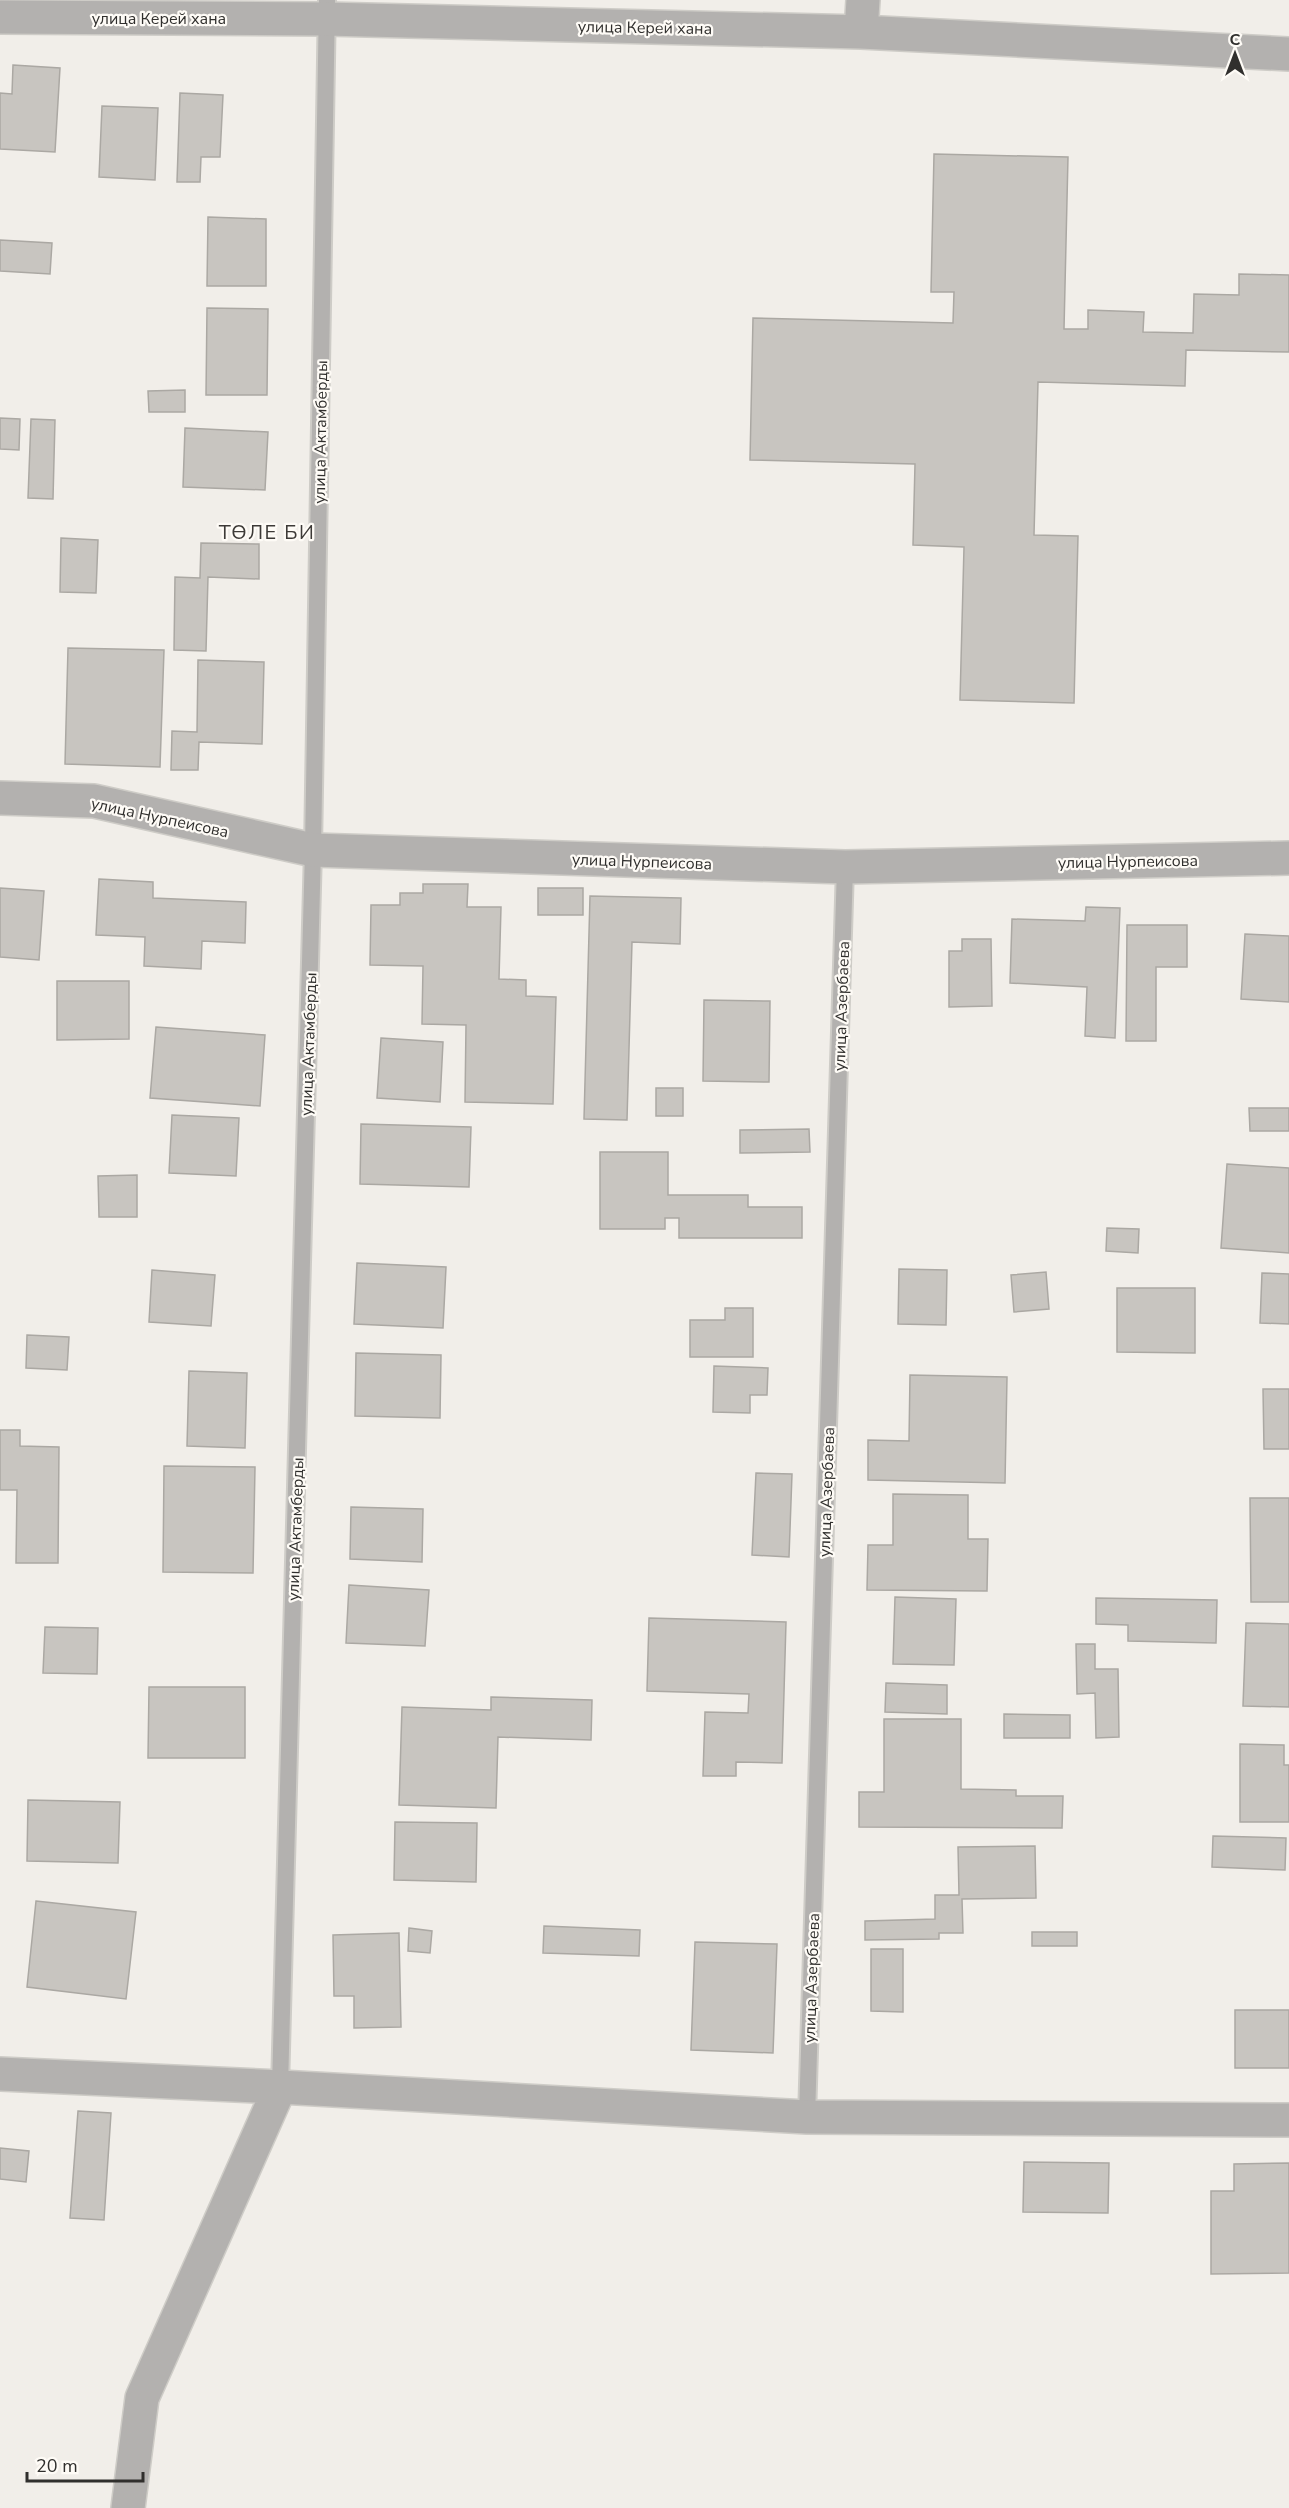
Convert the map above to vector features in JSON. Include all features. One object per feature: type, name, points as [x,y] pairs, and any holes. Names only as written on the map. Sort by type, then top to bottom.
[{"type":"street","points":[[861,32],[863,0]]},
{"type":"street","name":"улица Керей хана","points":[[0,17],[326,10],[861,32],[1289,54]]},
{"type":"street","name":"улица Нурпеисова","points":[[0,798],[94,801],[314,850],[845,867],[1289,858]]},
{"type":"street","points":[[0,2074],[280,2087],[807,2117],[1289,2120]]},
{"type":"street","points":[[128,2508],[142,2398],[280,2087]]},
{"type":"lane","name":"улица Актамберды","points":[[280,2087],[314,850],[326,10]]},
{"type":"lane","name":"улица Азербаева","points":[[807,2117],[845,867]]},
{"type":"building","points":[[13,65],[60,68],[55,152],[0,149],[0,93],[12,94]]},
{"type":"building","points":[[180,93],[223,95],[220,157],[201,157],[200,182],[177,182]]},
{"type":"building","points":[[102,106],[158,108],[155,180],[99,177]]},
{"type":"building","points":[[934,154],[1068,157],[1064,329],[1088,329],[1088,310],[1144,312],[1143,332],[1193,333],[1194,294],[1239,295],[1239,274],[1289,275],[1289,352],[1186,350],[1185,386],[1038,382],[1034,535],[1078,536],[1074,703],[960,700],[964,547],[913,545],[915,464],[750,460],[753,318],[953,323],[954,292],[931,292]]},
{"type":"building","points":[[208,217],[266,219],[266,286],[207,286]]},
{"type":"building","points":[[0,240],[52,243],[50,274],[0,271]]},
{"type":"building","points":[[207,308],[268,309],[267,395],[206,395]]},
{"type":"building","points":[[185,390],[185,412],[149,412],[148,391]]},
{"type":"building","points":[[0,418],[20,419],[19,450],[0,449]]},
{"type":"building","points":[[31,419],[55,420],[53,499],[28,498]]},
{"type":"building","points":[[185,428],[268,432],[265,490],[183,487]]},
{"type":"building","points":[[61,538],[98,540],[96,593],[60,592]]},
{"type":"building","points":[[201,543],[259,544],[259,579],[208,577],[206,651],[174,650],[175,577],[200,578]]},
{"type":"building","points":[[68,648],[164,650],[160,767],[65,764]]},
{"type":"building","points":[[198,660],[264,662],[262,744],[199,742],[198,770],[171,770],[172,731],[197,732]]},
{"type":"building","points":[[99,879],[153,882],[153,898],[246,902],[245,943],[202,941],[201,969],[144,966],[145,937],[96,935]]},
{"type":"building","points":[[423,884],[468,884],[467,907],[501,907],[499,979],[526,980],[526,996],[556,997],[553,1104],[465,1102],[466,1025],[422,1024],[423,966],[370,965],[371,905],[400,905],[400,893],[423,893]]},
{"type":"building","points":[[0,888],[44,891],[39,960],[0,957]]},
{"type":"building","points":[[538,888],[583,888],[583,915],[538,915]]},
{"type":"building","points":[[590,896],[681,898],[680,944],[632,942],[627,1120],[584,1119]]},
{"type":"building","points":[[1086,907],[1120,908],[1115,1038],[1085,1036],[1087,987],[1010,983],[1012,919],[1085,921]]},
{"type":"building","points":[[1127,925],[1187,925],[1187,967],[1156,967],[1156,1041],[1126,1041]]},
{"type":"building","points":[[1245,934],[1289,936],[1289,1002],[1241,999]]},
{"type":"building","points":[[962,939],[991,939],[992,1006],[949,1007],[949,951],[962,951]]},
{"type":"building","points":[[57,981],[129,981],[129,1039],[57,1040]]},
{"type":"building","points":[[704,1000],[770,1001],[769,1082],[703,1081]]},
{"type":"building","points":[[156,1027],[265,1035],[260,1106],[150,1098]]},
{"type":"building","points":[[381,1038],[443,1042],[440,1102],[377,1098]]},
{"type":"building","points":[[656,1088],[683,1088],[683,1116],[656,1116]]},
{"type":"building","points":[[1249,1108],[1289,1108],[1289,1131],[1250,1131]]},
{"type":"building","points":[[172,1115],[239,1118],[236,1176],[169,1173]]},
{"type":"building","points":[[361,1124],[471,1127],[469,1187],[360,1184]]},
{"type":"building","points":[[809,1129],[810,1152],[740,1153],[740,1130]]},
{"type":"building","points":[[600,1152],[668,1152],[668,1195],[748,1195],[748,1207],[802,1207],[802,1238],[679,1238],[679,1218],[665,1218],[665,1229],[600,1229]]},
{"type":"building","points":[[1227,1164],[1289,1168],[1289,1253],[1221,1248]]},
{"type":"building","points":[[137,1175],[137,1217],[99,1217],[98,1176]]},
{"type":"building","points":[[1107,1228],[1139,1229],[1138,1253],[1106,1251]]},
{"type":"building","points":[[357,1263],[446,1267],[443,1328],[354,1324]]},
{"type":"building","points":[[899,1269],[947,1270],[946,1325],[898,1324]]},
{"type":"building","points":[[152,1270],[215,1275],[211,1326],[149,1322]]},
{"type":"building","points":[[1046,1272],[1049,1309],[1014,1312],[1011,1275]]},
{"type":"building","points":[[1262,1273],[1289,1274],[1289,1324],[1260,1323]]},
{"type":"building","points":[[1117,1288],[1195,1288],[1195,1353],[1117,1352]]},
{"type":"building","points":[[725,1308],[753,1308],[753,1357],[690,1357],[690,1320],[725,1320]]},
{"type":"building","points":[[27,1335],[69,1337],[67,1370],[26,1368]]},
{"type":"building","points":[[356,1353],[441,1355],[440,1418],[355,1416]]},
{"type":"building","points":[[714,1366],[768,1368],[767,1395],[750,1395],[750,1413],[713,1412]]},
{"type":"building","points":[[189,1371],[247,1373],[245,1448],[187,1446]]},
{"type":"building","points":[[910,1375],[1007,1377],[1005,1483],[868,1480],[868,1440],[909,1441]]},
{"type":"building","points":[[1263,1389],[1289,1389],[1289,1449],[1264,1449]]},
{"type":"building","points":[[0,1430],[20,1430],[20,1446],[59,1447],[58,1563],[16,1563],[17,1490],[0,1490]]},
{"type":"building","points":[[164,1466],[255,1467],[253,1573],[163,1572]]},
{"type":"building","points":[[756,1473],[792,1474],[789,1557],[752,1555]]},
{"type":"building","points":[[893,1494],[968,1495],[968,1539],[988,1539],[987,1591],[867,1590],[868,1545],[893,1545]]},
{"type":"building","points":[[1250,1498],[1289,1498],[1289,1602],[1251,1602]]},
{"type":"building","points":[[351,1507],[423,1509],[422,1562],[350,1559]]},
{"type":"building","points":[[349,1585],[429,1590],[425,1646],[346,1643]]},
{"type":"building","points":[[895,1597],[956,1599],[954,1665],[893,1664]]},
{"type":"building","points":[[1096,1598],[1217,1600],[1216,1643],[1128,1641],[1128,1625],[1096,1624]]},
{"type":"building","points":[[649,1618],[786,1622],[782,1763],[736,1762],[736,1776],[703,1776],[705,1712],[748,1713],[749,1694],[647,1691]]},
{"type":"building","points":[[1246,1623],[1289,1624],[1289,1707],[1243,1706]]},
{"type":"building","points":[[45,1627],[98,1628],[97,1674],[43,1673]]},
{"type":"building","points":[[1076,1644],[1095,1644],[1095,1669],[1118,1669],[1119,1737],[1096,1738],[1095,1693],[1077,1694]]},
{"type":"building","points":[[886,1683],[947,1685],[947,1714],[885,1712]]},
{"type":"building","points":[[149,1687],[245,1687],[245,1758],[148,1758]]},
{"type":"building","points":[[491,1697],[592,1700],[591,1740],[498,1737],[496,1808],[399,1805],[402,1707],[491,1710]]},
{"type":"building","points":[[1004,1714],[1070,1715],[1070,1738],[1004,1738]]},
{"type":"building","points":[[884,1719],[961,1719],[961,1789],[1016,1790],[1016,1796],[1063,1796],[1062,1828],[859,1827],[859,1792],[884,1792]]},
{"type":"building","points":[[1240,1744],[1284,1745],[1284,1765],[1289,1765],[1289,1822],[1240,1822]]},
{"type":"building","points":[[28,1800],[120,1802],[118,1863],[27,1861]]},
{"type":"building","points":[[395,1822],[477,1823],[476,1882],[394,1880]]},
{"type":"building","points":[[1213,1836],[1286,1838],[1285,1870],[1212,1867]]},
{"type":"building","points":[[1035,1846],[1036,1898],[962,1899],[963,1933],[939,1933],[939,1939],[865,1940],[865,1921],[935,1919],[935,1895],[959,1895],[958,1847]]},
{"type":"building","points":[[36,1901],[136,1912],[126,1999],[27,1987]]},
{"type":"building","points":[[544,1926],[640,1930],[639,1956],[543,1953]]},
{"type":"building","points":[[409,1928],[432,1931],[430,1953],[408,1951]]},
{"type":"building","points":[[1032,1932],[1077,1932],[1077,1946],[1032,1946]]},
{"type":"building","points":[[399,1933],[401,2027],[354,2028],[354,1996],[334,1996],[333,1935]]},
{"type":"building","points":[[695,1942],[777,1944],[773,2053],[691,2050]]},
{"type":"building","points":[[871,1949],[903,1949],[903,2012],[871,2011]]},
{"type":"building","points":[[1235,2010],[1289,2010],[1289,2068],[1235,2068]]},
{"type":"building","points":[[78,2111],[111,2113],[104,2220],[70,2218]]},
{"type":"building","points":[[0,2148],[29,2151],[26,2182],[0,2179]]},
{"type":"building","points":[[1024,2162],[1109,2163],[1108,2213],[1023,2212]]},
{"type":"building","points":[[1289,2163],[1289,2273],[1211,2274],[1211,2191],[1234,2191],[1234,2164]]},
{"type":"district","name":"ТӨЛЕ БИ","points":[[267,532]]}]
